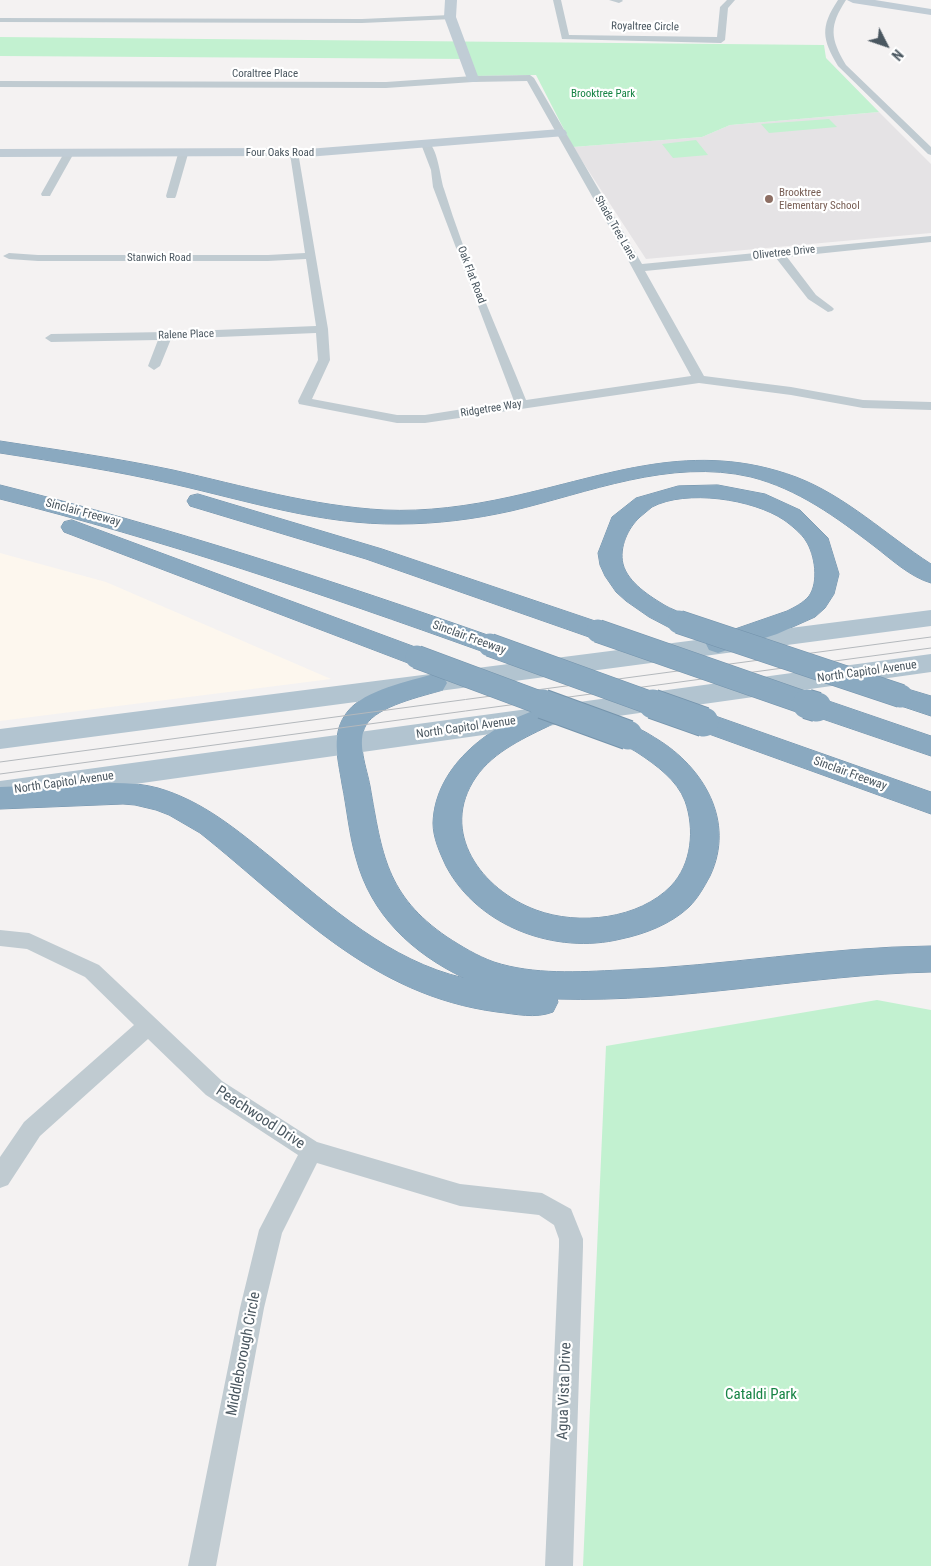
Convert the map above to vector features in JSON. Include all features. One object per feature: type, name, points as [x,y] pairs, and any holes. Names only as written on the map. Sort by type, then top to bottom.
[{"type":"highway","points":[[0,448],[130,468],[312,509],[383,517],[429,517],[481,510],[630,474],[677,466],[706,465],[735,468],[786,481],[818,495],[931,575]]},
{"type":"highway","points":[[0,448],[103,474],[241,513],[374,554],[931,746]]},
{"type":"highway","points":[[718,644],[797,616],[812,608],[823,595],[828,571],[827,560],[814,535],[790,514],[772,505],[744,496],[717,491],[696,490],[661,496],[632,510],[621,520],[614,532],[610,544],[610,557],[614,570],[622,583],[634,595],[660,614],[679,622],[901,696],[931,706]]},
{"type":"highway","name":"Sinclair Freeway","points":[[0,492],[40,501],[194,545],[330,588],[931,803]]},
{"type":"highway","points":[[40,501],[66,524],[628,735],[667,758],[682,773],[694,790],[702,810],[705,831],[704,853],[696,875],[685,893],[667,908],[643,920],[615,929],[584,932],[557,929],[533,923],[511,914],[490,900],[473,884],[460,867],[451,848],[448,827],[449,806],[456,786],[467,769],[483,752],[502,739],[544,717]]},
{"type":"highway","points":[[434,683],[378,702],[366,709],[354,724],[349,744],[365,843],[373,870],[393,909],[416,933],[473,968],[496,977],[526,984],[557,986],[654,984],[840,962],[931,959]]},
{"type":"highway","points":[[0,798],[123,793],[142,794],[178,806],[194,814],[224,835],[358,944],[407,972],[464,992],[494,998],[586,1001],[654,984]]},
{"type":"main road","points":[[0,739],[718,644],[931,618]]},
{"type":"main road","name":"North Capitol Avenue","points":[[0,792],[931,663]]},
{"type":"street","points":[[450,0],[450,17],[473,79]]},
{"type":"street","name":"Royaltree Circle","points":[[557,0],[566,38],[721,40],[724,7],[731,0]]},
{"type":"street","points":[[842,0],[831,15],[827,34],[833,52],[842,66],[931,152]]},
{"type":"street","points":[[853,0],[931,12]]},
{"type":"street","points":[[0,20],[362,21],[450,17]]},
{"type":"street","name":"Coraltree Place","points":[[0,84],[386,85],[473,79],[530,78]]},
{"type":"street","name":"Shade Tree Lane","points":[[530,78],[699,379]]},
{"type":"street","name":"Four Oaks Road","points":[[0,153],[183,154],[274,152],[295,154],[560,133]]},
{"type":"street","name":"Oak Flat Road","points":[[426,144],[436,170],[438,187],[456,238],[521,404]]},
{"type":"street","points":[[46,194],[69,153]]},
{"type":"street","points":[[171,196],[183,154]]},
{"type":"street","name":"Ridgetree Way","points":[[295,154],[309,256],[322,329],[324,360],[304,401],[397,419],[425,419],[699,379],[791,391],[863,404],[931,406]]},
{"type":"street","name":"Olivetree Drive","points":[[638,268],[931,239]]},
{"type":"street","points":[[779,254],[812,297],[828,309]]},
{"type":"street","name":"Stanwich Road","points":[[9,256],[38,258],[309,256]]},
{"type":"street","name":"Ralene Place","points":[[51,338],[166,336],[322,329]]},
{"type":"street","points":[[154,366],[166,336]]},
{"type":"street","name":"Peachwood Drive","points":[[0,938],[29,941],[92,971],[214,1088],[312,1151],[460,1195],[542,1204],[563,1217]]},
{"type":"street","points":[[0,1177],[32,1129],[148,1026]]},
{"type":"street","name":"Middleborough Circle","points":[[202,1566],[252,1308],[271,1230],[312,1151]]},
{"type":"street","name":"Agua Vista Drive","points":[[558,1566],[571,1247],[563,1217]]},
{"type":"shaded area","name":"Brooktree Elementary School","points":[[879,112],[931,164],[931,233],[646,259],[573,147],[702,137],[730,125]]},
{"type":"shaded area","points":[[0,553],[106,582],[331,679],[0,721]]},
{"type":"green space","name":"Brooktree Park","points":[[0,37],[824,45],[826,58],[879,112],[730,125],[702,137],[573,147],[536,75],[476,76],[471,59],[0,56]]},
{"type":"green space","points":[[829,119],[837,127],[769,133],[761,124]]},
{"type":"green space","points":[[696,140],[708,155],[673,158],[662,144]]},
{"type":"green space","name":"Cataldi Park","points":[[877,1000],[931,1010],[931,1566],[583,1566],[606,1046]]},
{"type":"tram line","points":[[0,762],[931,637]]},
{"type":"tram line","points":[[0,774],[931,648]]},
{"type":"place","name":"Brooktree Elementary School","points":[[769,199]]}]
